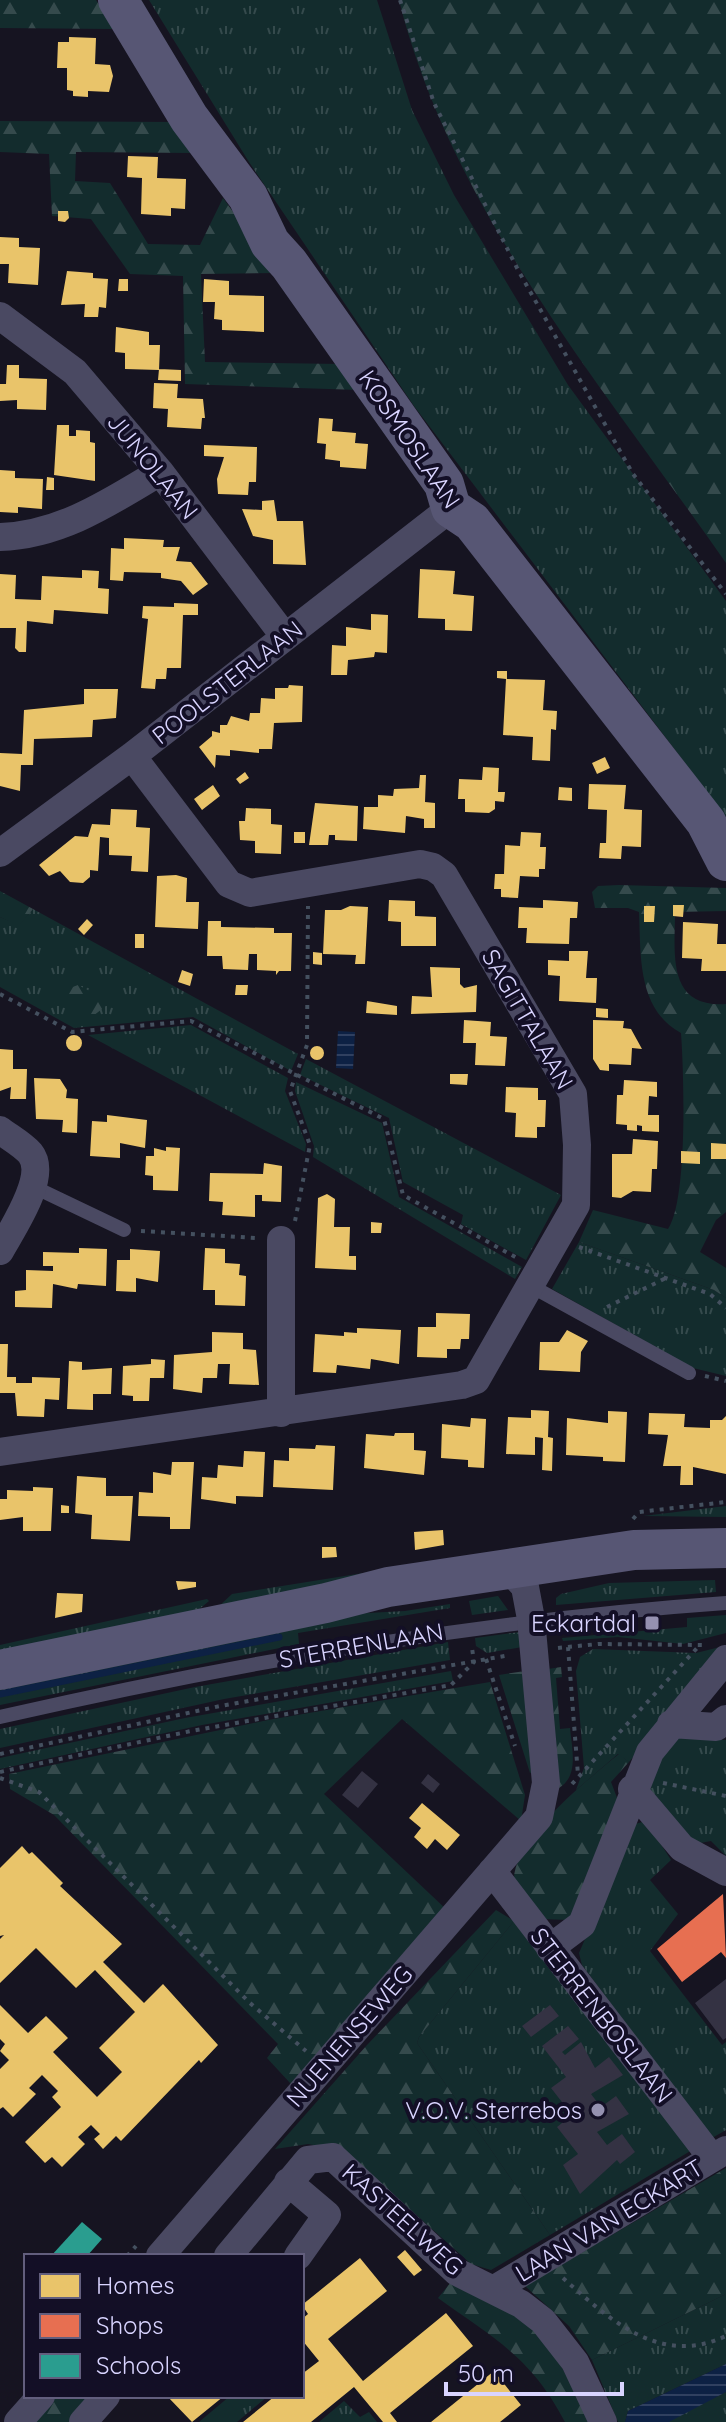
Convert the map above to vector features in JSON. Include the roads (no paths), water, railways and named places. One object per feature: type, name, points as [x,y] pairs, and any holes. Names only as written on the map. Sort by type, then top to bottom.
[{"type":"street","name":"KOSMOSLAAN","points":[[118,0],[189,118],[248,197],[270,243],[289,264],[444,484],[451,508],[472,522],[706,822],[726,861]]},
{"type":"street","name":"JUNOLAAN","points":[[0,316],[75,372],[160,472],[285,637]]},
{"type":"street","points":[[0,537],[23,536],[88,516],[160,472]]},
{"type":"street","name":"POOLSTERLAAN","points":[[0,853],[132,756],[451,508]]},
{"type":"street","name":"SAGITTALAAN","points":[[0,1452],[281,1413],[462,1385],[476,1380],[576,1205],[577,1145],[573,1094],[444,875],[433,867],[420,864],[250,893],[229,884],[132,756]]},
{"type":"street","points":[[0,1130],[31,1155],[37,1170],[34,1187],[0,1251]]},
{"type":"street","points":[[281,1240],[281,1413]]},
{"type":"street","name":"STERRENLAAN","points":[[522,1591],[634,1550],[726,1548]]},
{"type":"street","name":"STERRENLAAN","points":[[0,1670],[326,1603],[385,1607],[629,1575],[726,1571]]},
{"type":"street","name":"NUENENSEWEG","points":[[162,2254],[539,1817],[546,1783],[522,1591]]},
{"type":"street","points":[[550,1948],[582,1924],[635,1783],[671,1724],[726,1659]]},
{"type":"street","points":[[671,1724],[716,1727],[726,1719]]},
{"type":"street","points":[[635,1783],[682,1848],[726,1872]]},
{"type":"street","name":"STERRENBOSLAAN","points":[[492,1871],[550,1948],[719,2154]]},
{"type":"street","name":"LAAN VAN ECKART","points":[[493,2290],[719,2154]]},
{"type":"street","name":"KASTEELWEG","points":[[230,2254],[308,2160],[333,2157],[457,2272],[543,2321],[575,2362],[603,2422]]},
{"type":"street","points":[[288,2182],[327,2215],[299,2254]]},
{"type":"street","points":[[18,2422],[39,2398]]},
{"type":"street","points":[[83,2422],[104,2398]]},
{"type":"lane","points":[[34,1187],[124,1230]]},
{"type":"lane","points":[[536,1279],[587,1317],[689,1373]]},
{"type":"lane","name":"STERRENLAAN","points":[[0,1717],[209,1672],[522,1591],[726,1603]]},
{"type":"water","points":[[338,1031],[355,1032],[353,1069],[336,1068]]},
{"type":"water","points":[[726,2364],[726,2392],[669,2422],[625,2422],[628,2411]]},
{"type":"waterway","points":[[0,1694],[279,1637]]},
{"type":"place","name":"Eckartdal","points":[[652,1623]]},
{"type":"place","name":"V.O.V. Sterrebos","points":[[598,2110]]}]
